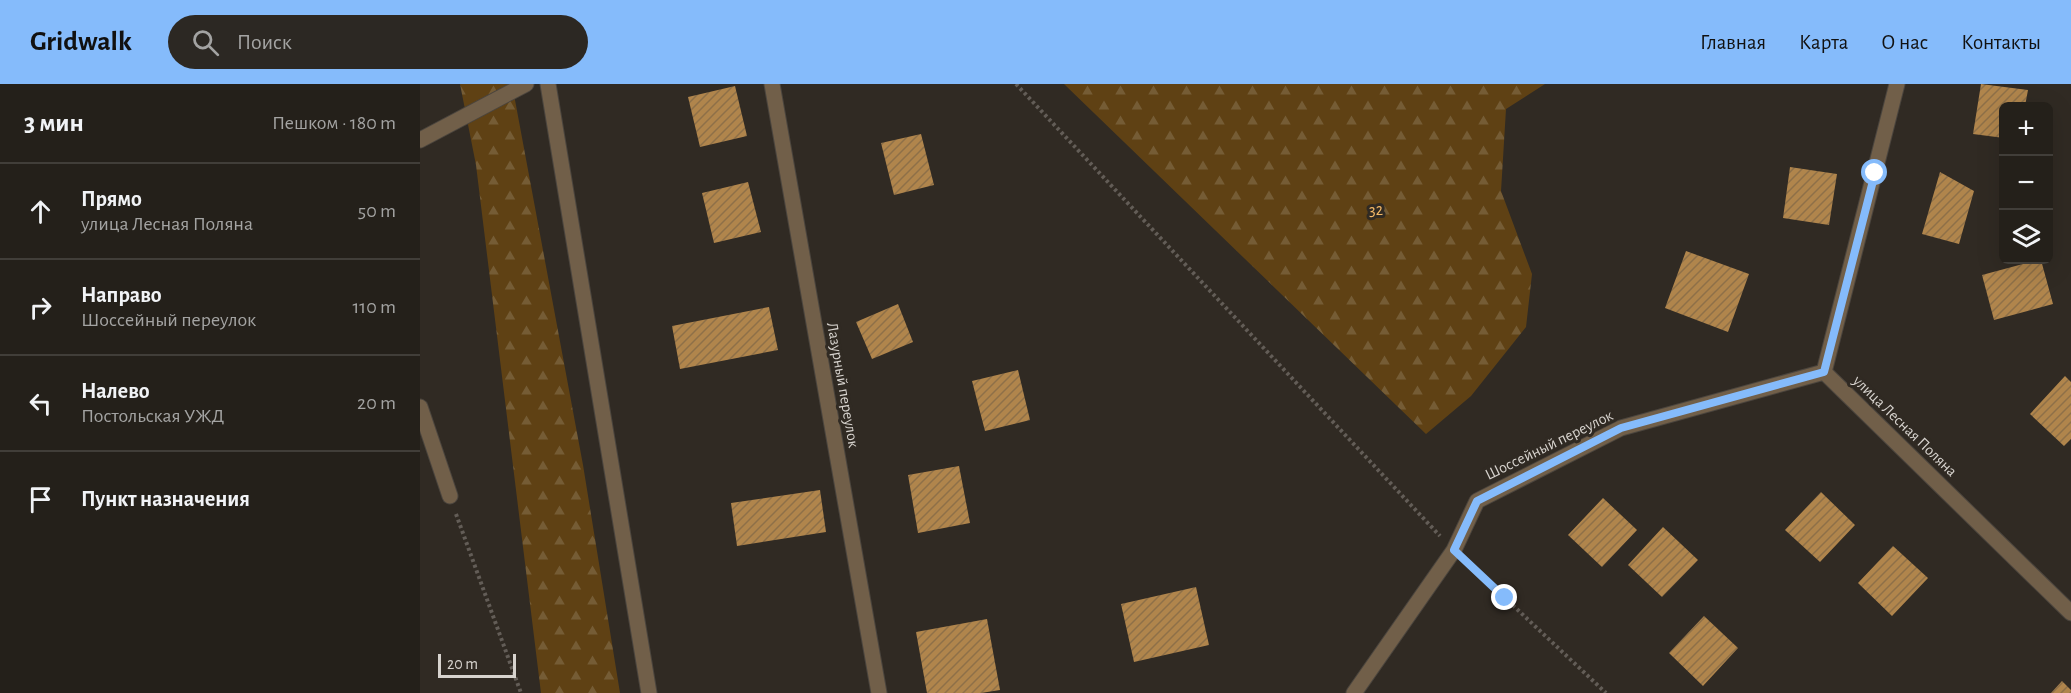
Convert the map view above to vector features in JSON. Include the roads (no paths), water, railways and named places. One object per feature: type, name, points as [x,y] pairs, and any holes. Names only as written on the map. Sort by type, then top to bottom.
[{"type":"street","points":[[420,140],[526,84]]},
{"type":"street","points":[[548,84],[649,693]]},
{"type":"street","name":"Лазурный переулок","points":[[772,84],[879,693]]},
{"type":"street","points":[[1824,372],[1897,84]]},
{"type":"street","name":"Шоссейный переулок","points":[[1354,693],[1454,550],[1477,501],[1621,428],[1824,372]]},
{"type":"street","name":"улица Лесная Поляна","points":[[1824,372],[2071,613]]},
{"type":"street","points":[[420,406],[450,496]]},
{"type":"park label","name":"32","points":[[1376,210]]}]
